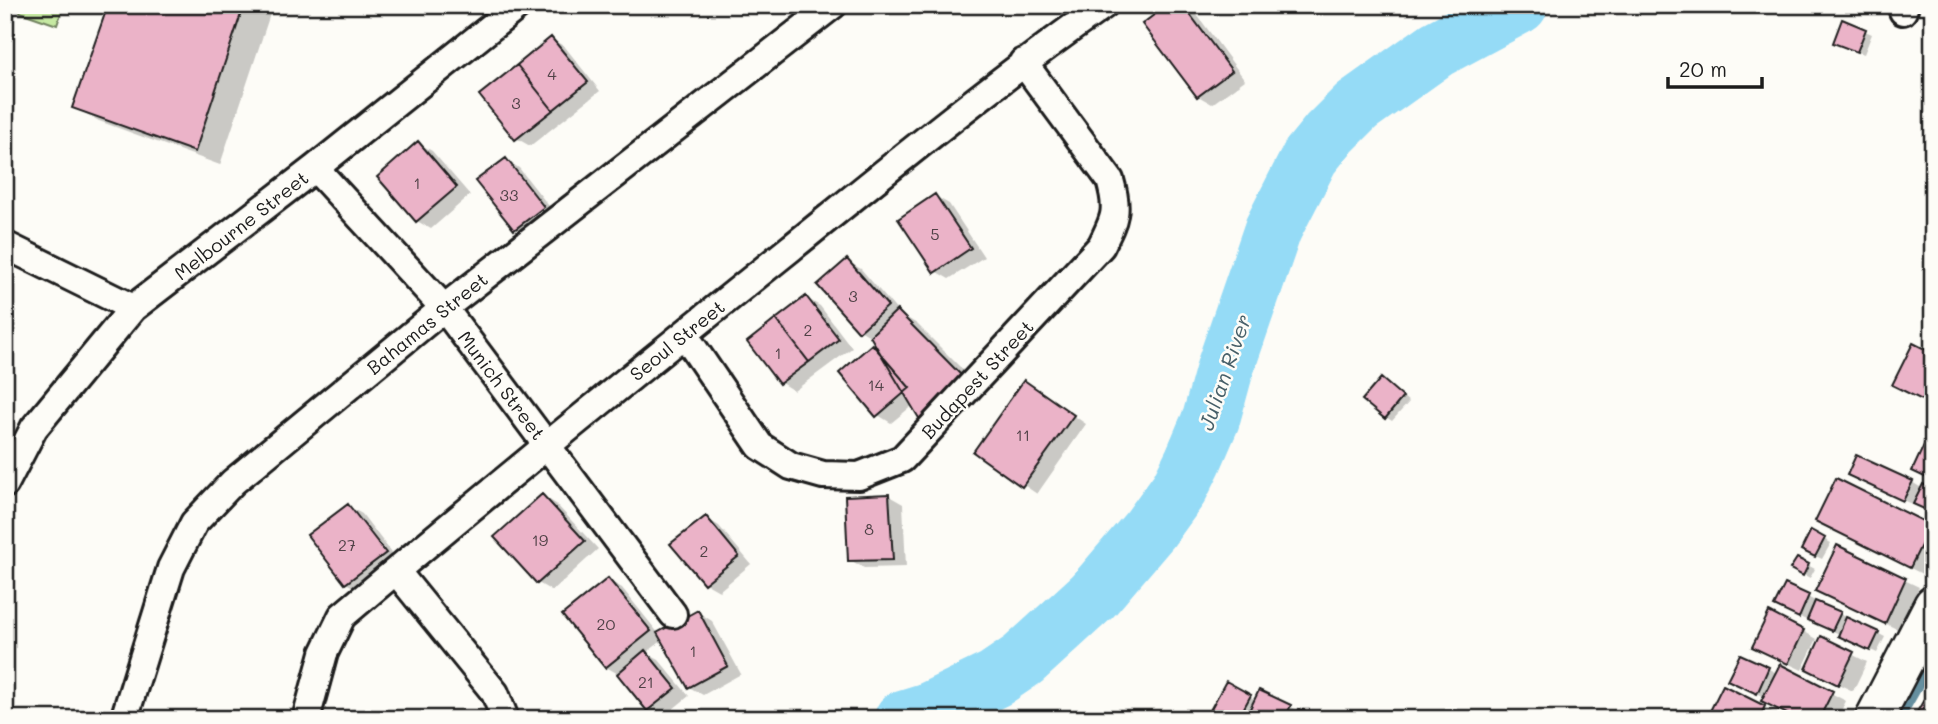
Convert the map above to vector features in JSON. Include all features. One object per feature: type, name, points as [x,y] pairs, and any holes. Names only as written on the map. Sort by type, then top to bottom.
[{"type":"main road","points":[[1874,719],[1933,605]]},
{"type":"street","name":"Melbourne Street","points":[[5,484],[34,428],[133,308],[315,168],[519,5]]},
{"type":"street","name":"Bahamas Street","points":[[124,719],[171,568],[194,523],[233,482],[444,308],[833,5]]},
{"type":"street","name":"Seoul Street","points":[[306,719],[324,653],[342,616],[546,444],[1023,62],[1104,5]]},
{"type":"street","name":"Budapest Street","points":[[684,334],[760,446],[791,466],[822,475],[859,476],[902,459],[1101,246],[1114,220],[1116,202],[1110,180],[1023,62]]},
{"type":"street","name":"Munich Street","points":[[315,168],[444,308],[673,614]]},
{"type":"street","points":[[5,245],[133,308]]},
{"type":"street","points":[[396,571],[495,693],[505,719]]},
{"type":"green space","points":[[22,5],[64,5],[57,25],[20,12]]},
{"type":"building","points":[[108,5],[244,5],[195,152],[72,108]]},
{"type":"building","points":[[1167,5],[1183,5],[1232,71],[1197,97],[1142,24]]},
{"type":"building","points":[[1842,19],[1866,29],[1857,52],[1833,43]]},
{"type":"building","points":[[551,37],[588,82],[553,110],[517,65]]},
{"type":"building","points":[[517,65],[553,110],[515,140],[479,95]]},
{"type":"building","points":[[418,141],[457,187],[416,222],[377,177]]},
{"type":"building","points":[[506,158],[544,207],[514,230],[475,181]]},
{"type":"building","points":[[935,194],[971,248],[934,273],[898,219]]},
{"type":"building","points":[[847,259],[888,306],[859,332],[817,285]]},
{"type":"building","points":[[806,296],[839,339],[809,362],[776,319]]},
{"type":"building","points":[[897,310],[963,377],[920,420],[870,336]]},
{"type":"building","points":[[776,319],[809,362],[779,384],[747,342]]},
{"type":"building","points":[[1913,343],[1933,353],[1933,384],[1924,401],[1892,385]]},
{"type":"building","points":[[872,344],[910,388],[876,417],[839,373]]},
{"type":"building","points":[[1381,378],[1403,397],[1385,419],[1362,400]]},
{"type":"building","points":[[1024,380],[1074,415],[1022,487],[973,452]]},
{"type":"building","points":[[1924,445],[1933,448],[1933,481],[1912,471]]},
{"type":"building","points":[[1856,455],[1913,481],[1903,501],[1847,475]]},
{"type":"building","points":[[1836,478],[1931,525],[1910,568],[1815,521]]},
{"type":"building","points":[[1923,484],[1933,489],[1933,513],[1913,504]]},
{"type":"building","points":[[542,494],[585,541],[537,584],[494,537]]},
{"type":"building","points":[[889,494],[893,560],[848,561],[845,496]]},
{"type":"building","points":[[348,504],[386,553],[345,584],[307,535]]},
{"type":"building","points":[[706,516],[739,556],[704,584],[670,544]]},
{"type":"building","points":[[1811,530],[1825,538],[1815,557],[1801,550]]},
{"type":"building","points":[[1837,545],[1906,578],[1885,624],[1815,591]]},
{"type":"building","points":[[1797,558],[1809,564],[1803,576],[1790,569]]},
{"type":"building","points":[[608,578],[651,631],[605,668],[562,615]]},
{"type":"building","points":[[1785,584],[1809,595],[1799,618],[1774,606]]},
{"type":"building","points":[[1815,601],[1841,612],[1832,631],[1807,620]]},
{"type":"building","points":[[698,610],[728,666],[688,688],[657,633]]},
{"type":"building","points":[[1769,612],[1804,630],[1788,664],[1752,647]]},
{"type":"building","points":[[1846,617],[1879,632],[1870,651],[1838,636]]},
{"type":"building","points":[[1821,636],[1854,652],[1838,685],[1806,669]]},
{"type":"building","points":[[645,650],[676,688],[647,711],[617,674]]},
{"type":"building","points":[[1740,654],[1769,667],[1757,694],[1727,680]]},
{"type":"building","points":[[1780,664],[1833,691],[1819,719],[1797,719],[1761,701]]},
{"type":"building","points":[[1226,681],[1251,695],[1238,719],[1216,719],[1208,714]]},
{"type":"building","points":[[1933,684],[1933,719],[1929,719],[1917,712]]},
{"type":"building","points":[[1723,685],[1765,706],[1759,719],[1706,719]]},
{"type":"building","points":[[1259,690],[1291,705],[1285,719],[1245,719]]},
{"type":"building","points":[[1299,709],[1319,718],[1319,719],[1294,719]]},
{"type":"waterway","name":"Julian River","points":[[903,719],[929,711],[995,679],[1023,660],[1093,596],[1150,529],[1179,489],[1193,461],[1211,419],[1225,368],[1273,229],[1310,157],[1357,106],[1437,49],[1519,5]]},
{"type":"waterway","points":[[1899,719],[1933,659]]}]
